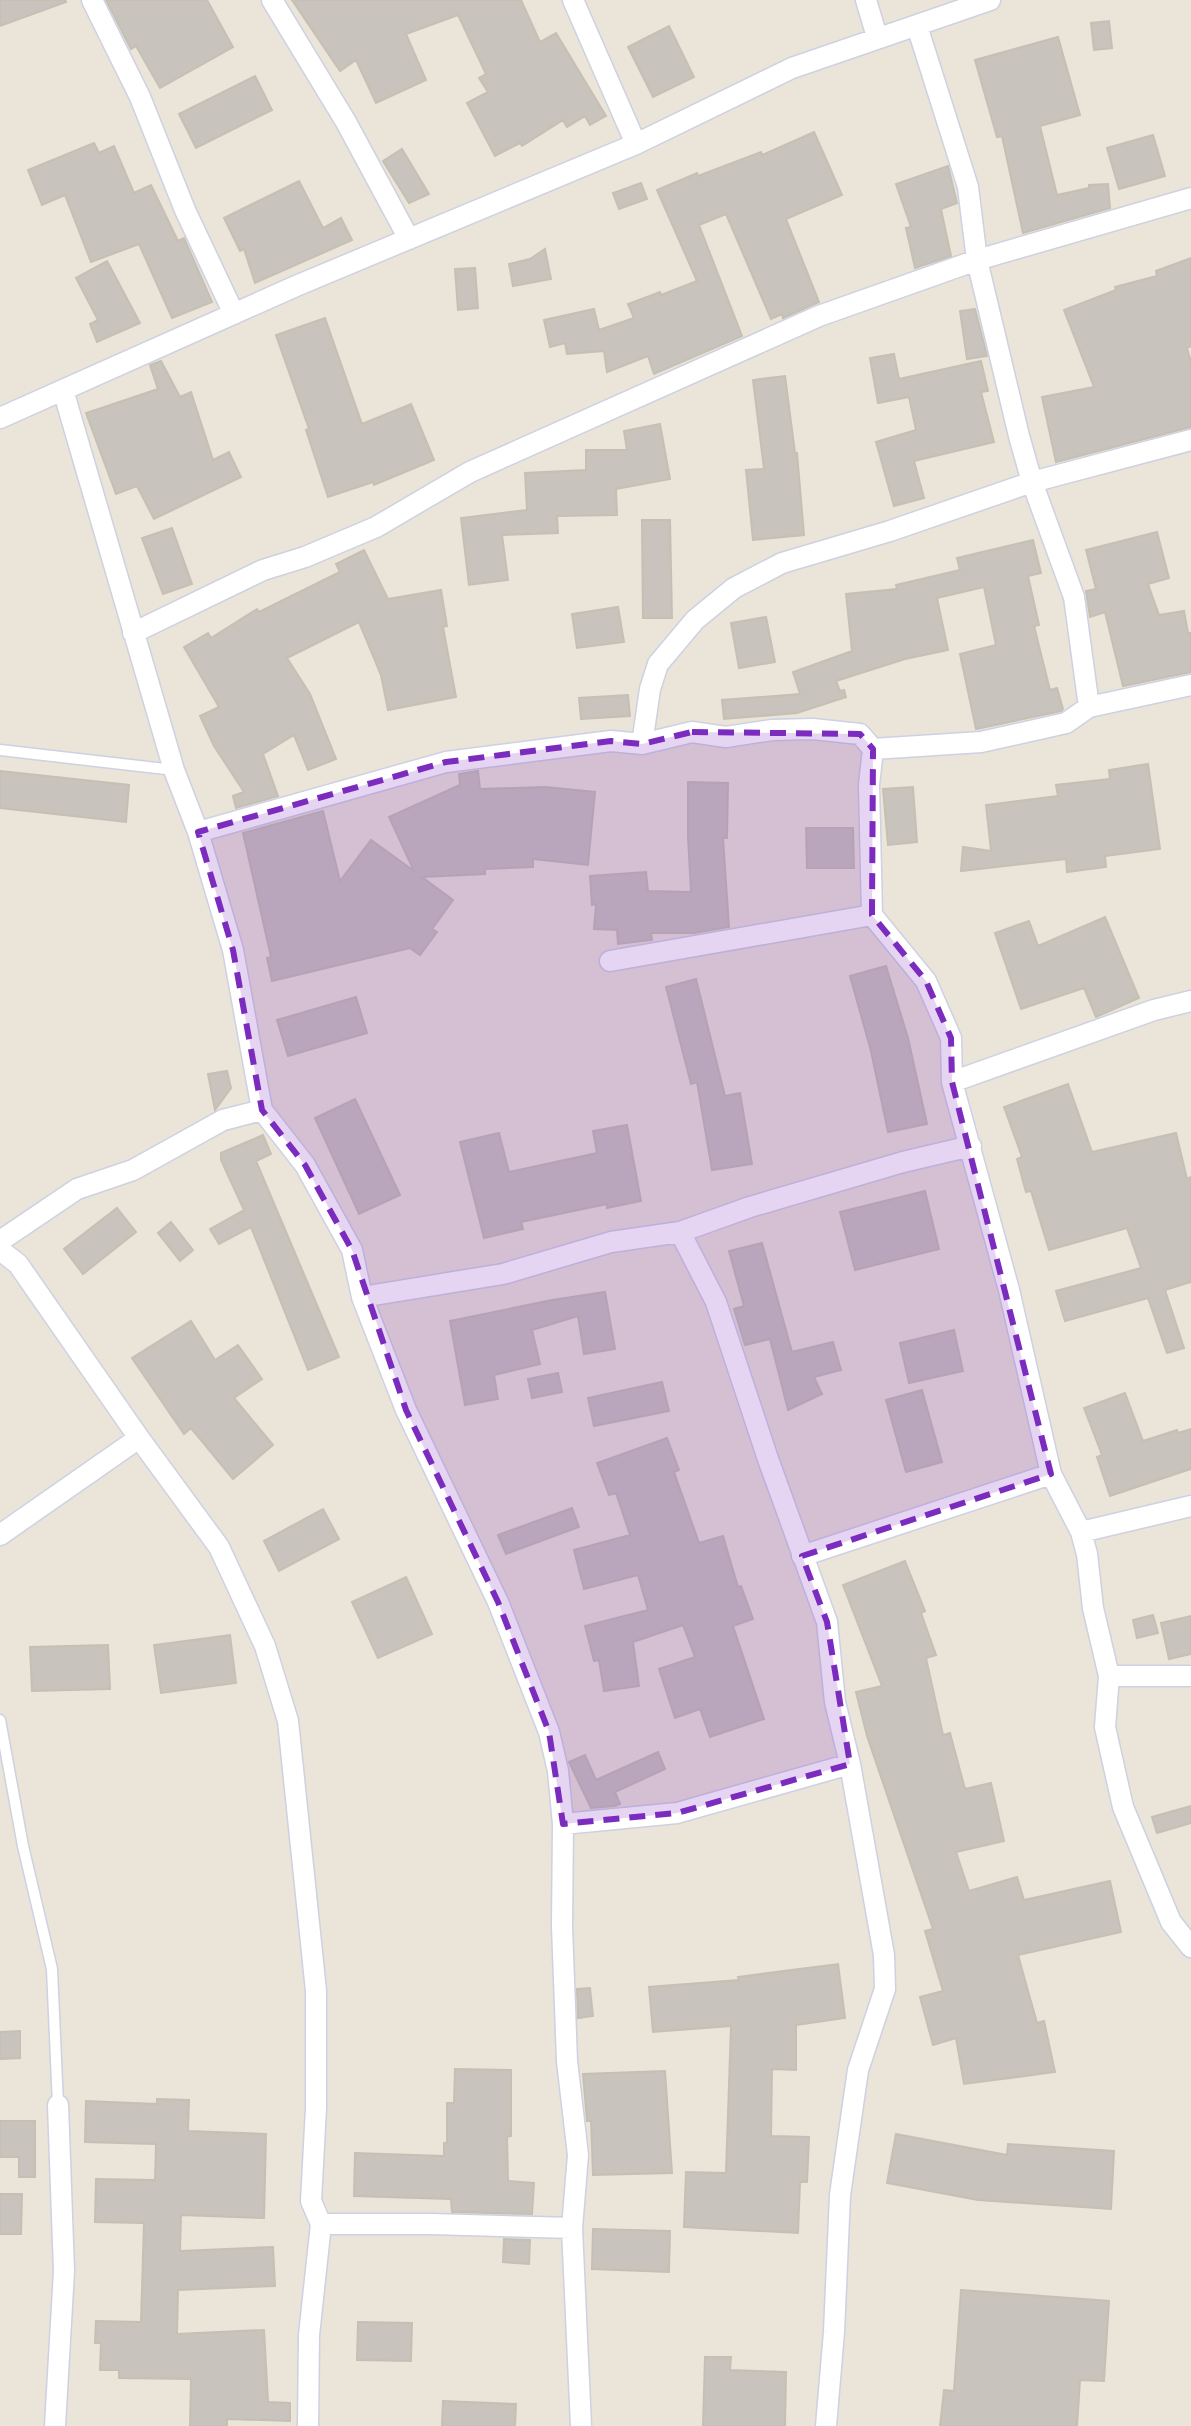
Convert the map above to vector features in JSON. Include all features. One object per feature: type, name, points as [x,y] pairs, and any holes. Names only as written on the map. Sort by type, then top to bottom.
[{"type":"street","points":[[92,0],[140,97],[185,210],[234,314]]},
{"type":"street","points":[[272,0],[346,122],[409,239]]},
{"type":"street","points":[[573,0],[636,144]]},
{"type":"street","points":[[866,0],[877,37]]},
{"type":"street","points":[[0,418],[234,314],[636,144],[792,68],[990,0]]},
{"type":"street","points":[[917,26],[968,187],[977,260],[1032,482],[1074,597],[1089,707]]},
{"type":"street","points":[[133,633],[263,570],[305,557],[376,527],[470,472],[819,316],[977,260],[1191,198]]},
{"type":"street","points":[[63,390],[174,770],[198,832],[233,950],[262,1110],[305,1165],[352,1250],[362,1297],[406,1410],[498,1602],[549,1732],[558,1771],[563,1824],[562,1926],[567,2061],[578,2155],[572,2228],[581,2426]]},
{"type":"street","points":[[642,744],[650,689],[658,664],[695,620],[734,588],[782,563],[890,531],[1032,482],[1191,440]]},
{"type":"street","points":[[873,749],[981,742],[1066,723],[1089,707],[1191,685]]},
{"type":"street","points":[[198,832],[446,762],[611,741],[642,744],[692,732],[726,737],[772,730],[813,729],[860,734],[873,749],[869,785],[872,915],[926,981],[951,1038],[952,1082],[1009,1290],[1051,1474],[1081,1532],[1093,1608],[1109,1676],[1105,1727],[1123,1807],[1171,1922],[1191,1947]]},
{"type":"street","points":[[610,961],[872,915]]},
{"type":"street","points":[[952,1082],[1154,1010],[1191,1001]]},
{"type":"street","points":[[0,1241],[77,1189],[133,1170],[223,1120],[262,1110]]},
{"type":"street","points":[[362,1297],[503,1274],[611,1242],[680,1232],[750,1207],[903,1162],[971,1146]]},
{"type":"street","points":[[680,1232],[716,1302],[827,1622],[835,1702],[850,1764],[884,1955],[885,1989],[858,2070],[840,2195],[826,2426]]},
{"type":"street","points":[[0,1250],[18,1264],[219,1547],[275,1671],[288,1721],[316,1991],[316,2108],[311,2201],[321,2224],[309,2335],[308,2426]]},
{"type":"street","points":[[0,1535],[139,1438]]},
{"type":"street","points":[[802,1556],[1051,1474]]},
{"type":"street","points":[[1081,1532],[1191,1506]]},
{"type":"street","points":[[1109,1676],[1191,1676]]},
{"type":"street","points":[[563,1824],[677,1813],[850,1764]]},
{"type":"street","points":[[55,2426],[64,2271],[58,2105]]},
{"type":"street","points":[[321,2224],[572,2228]]},
{"type":"lane","points":[[0,750],[174,770]]},
{"type":"lane","points":[[0,1720],[23,1846],[52,1969],[58,2105]]},
{"type":"highlighted area","points":[[692,732],[860,734],[873,749],[872,915],[926,981],[951,1038],[952,1082],[1051,1474],[802,1556],[827,1622],[850,1764],[677,1813],[563,1824],[549,1732],[498,1602],[406,1410],[352,1250],[305,1165],[262,1110],[233,950],[198,832],[446,762],[611,741],[642,744]]},
{"type":"building","points":[[0,0],[65,0],[66,2],[0,26]]},
{"type":"building","points":[[106,0],[207,0],[233,47],[160,88],[136,46],[131,49]]},
{"type":"building","points":[[292,0],[521,0],[540,42],[556,33],[606,116],[590,125],[585,116],[567,127],[563,120],[522,146],[520,143],[495,156],[467,103],[488,92],[479,78],[486,74],[458,15],[406,34],[426,80],[376,103],[356,60],[340,71]]},
{"type":"building","points":[[1109,21],[1112,48],[1094,50],[1091,23]]},
{"type":"building","points":[[669,26],[694,77],[653,97],[628,47]]},
{"type":"building","points":[[1058,37],[1080,115],[1040,126],[1057,195],[1089,188],[1089,185],[1108,184],[1110,208],[1023,233],[1002,136],[997,137],[975,60]]},
{"type":"building","points":[[255,76],[272,110],[196,148],[179,114]]},
{"type":"building","points":[[814,132],[842,195],[786,219],[819,302],[783,318],[782,314],[771,319],[726,214],[699,225],[742,336],[654,374],[648,356],[607,372],[604,351],[567,354],[565,343],[550,347],[544,320],[594,309],[599,330],[634,318],[628,304],[697,281],[657,190],[697,173],[698,176],[761,152],[762,155]]},
{"type":"building","points":[[1153,135],[1165,176],[1119,189],[1107,148]]},
{"type":"building","points":[[94,143],[99,153],[114,146],[134,193],[151,185],[178,241],[184,238],[212,302],[172,318],[139,244],[91,262],[65,195],[42,205],[28,170]]},
{"type":"building","points":[[402,149],[429,194],[409,203],[383,161]]},
{"type":"building","points":[[948,166],[957,203],[941,209],[951,256],[915,268],[906,228],[911,227],[896,184]]},
{"type":"building","points":[[299,181],[323,228],[341,218],[352,240],[255,283],[244,249],[240,251],[224,218]]},
{"type":"building","points":[[641,183],[647,199],[619,209],[613,193]]},
{"type":"building","points":[[545,249],[551,279],[513,286],[509,264],[530,259]]},
{"type":"building","points":[[1191,258],[1191,346],[1187,348],[1191,362],[1191,427],[1056,462],[1042,397],[1094,387],[1064,310],[1116,290],[1115,287],[1157,276],[1156,271]]},
{"type":"building","points":[[107,261],[140,323],[97,342],[90,324],[98,320],[76,278]]},
{"type":"building","points":[[475,268],[478,308],[458,310],[455,269]]},
{"type":"building","points":[[975,309],[987,356],[967,359],[960,311]]},
{"type":"building","points":[[325,318],[362,424],[411,404],[434,460],[374,485],[373,482],[328,497],[306,430],[309,429],[276,335]]},
{"type":"building","points":[[894,354],[899,379],[981,361],[988,391],[981,392],[994,442],[914,461],[924,498],[894,506],[876,442],[916,430],[909,397],[878,403],[870,358]]},
{"type":"building","points":[[161,361],[180,397],[191,392],[213,460],[229,452],[241,477],[154,519],[137,486],[116,494],[86,413],[158,389],[150,365]]},
{"type":"building","points":[[785,376],[797,453],[804,535],[753,540],[746,470],[764,469],[753,380]]},
{"type":"building","points":[[660,424],[670,479],[616,489],[617,515],[557,516],[558,533],[502,535],[508,580],[469,585],[461,518],[527,510],[525,473],[586,470],[586,450],[627,450],[624,431]]},
{"type":"building","points":[[642,520],[670,520],[672,618],[643,618]]},
{"type":"building","points":[[172,528],[192,584],[163,594],[142,538]]},
{"type":"building","points":[[1157,532],[1169,578],[1148,584],[1159,615],[1184,611],[1188,633],[1191,633],[1191,672],[1123,686],[1105,612],[1090,617],[1086,591],[1096,589],[1086,550]]},
{"type":"building","points":[[1033,540],[1041,573],[1028,576],[1039,625],[1034,626],[1050,690],[1057,688],[1061,711],[976,729],[960,654],[996,645],[984,587],[937,598],[948,650],[905,659],[836,681],[846,697],[797,713],[724,719],[722,700],[800,694],[793,672],[852,651],[846,594],[897,589],[896,585],[960,570],[957,558]]},
{"type":"building","points":[[364,550],[388,599],[441,590],[447,626],[443,627],[456,697],[388,710],[381,675],[359,622],[287,658],[310,694],[336,759],[308,770],[294,735],[263,754],[278,796],[236,808],[233,796],[244,792],[214,746],[200,716],[219,707],[184,647],[208,633],[211,638],[257,609],[259,612],[340,572],[336,564]]},
{"type":"building","points":[[618,607],[624,642],[577,648],[572,614]]},
{"type":"building","points":[[766,617],[775,662],[739,668],[731,623]]},
{"type":"building","points":[[628,695],[630,716],[581,719],[579,698]]},
{"type":"building","points":[[1148,764],[1160,849],[1105,856],[1106,867],[1067,872],[1066,859],[961,871],[963,847],[991,851],[986,805],[1058,796],[1056,785],[1110,779],[1109,770]]},
{"type":"building","points":[[0,771],[129,785],[126,822],[0,808]]},
{"type":"building","points":[[478,771],[480,789],[545,787],[595,792],[588,865],[533,859],[533,867],[485,869],[485,874],[422,877],[453,900],[432,929],[437,932],[420,955],[410,948],[272,981],[267,958],[271,957],[243,833],[323,811],[340,881],[371,840],[414,871],[389,817],[460,785],[459,774]]},
{"type":"building","points":[[688,782],[728,783],[727,838],[723,838],[729,927],[694,933],[651,933],[652,940],[618,944],[617,930],[594,929],[596,904],[592,905],[590,876],[646,872],[648,891],[691,892]]},
{"type":"building","points":[[913,787],[917,842],[888,845],[883,789]]},
{"type":"building","points":[[806,828],[853,828],[854,868],[807,868]]},
{"type":"building","points":[[1105,917],[1139,998],[1096,1017],[1084,988],[1021,1009],[995,933],[1029,921],[1038,946]]},
{"type":"building","points":[[886,966],[908,1038],[927,1124],[888,1132],[871,1051],[850,976]]},
{"type":"building","points":[[696,979],[725,1096],[740,1093],[752,1164],[712,1170],[697,1082],[691,1084],[666,987]]},
{"type":"building","points":[[356,997],[367,1033],[288,1056],[277,1020]]},
{"type":"building","points":[[227,1071],[231,1088],[215,1110],[208,1074]]},
{"type":"building","points":[[1068,1084],[1092,1152],[1176,1133],[1187,1179],[1191,1177],[1191,1282],[1165,1290],[1184,1348],[1167,1353],[1148,1298],[1065,1321],[1056,1291],[1141,1268],[1127,1228],[1049,1250],[1031,1191],[1026,1192],[1017,1159],[1022,1157],[1004,1107]]},
{"type":"building","points":[[355,1099],[400,1195],[359,1214],[315,1118]]},
{"type":"building","points":[[627,1125],[641,1201],[607,1208],[607,1204],[521,1222],[523,1229],[484,1238],[460,1142],[499,1133],[509,1172],[597,1153],[593,1131]]},
{"type":"building","points":[[263,1135],[271,1154],[256,1161],[339,1357],[308,1370],[251,1227],[219,1244],[210,1229],[244,1210],[221,1160],[221,1153]]},
{"type":"building","points":[[925,1191],[939,1249],[855,1270],[840,1212]]},
{"type":"building","points":[[117,1208],[136,1232],[83,1274],[64,1249]]},
{"type":"building","points":[[171,1222],[193,1250],[180,1261],[158,1233]]},
{"type":"building","points":[[762,1243],[792,1352],[833,1342],[841,1370],[814,1377],[822,1394],[788,1410],[770,1339],[745,1345],[734,1309],[744,1306],[729,1251]]},
{"type":"building","points":[[605,1292],[615,1349],[584,1354],[578,1316],[532,1330],[540,1364],[494,1375],[498,1399],[465,1405],[450,1321]]},
{"type":"building","points":[[191,1321],[215,1360],[238,1345],[262,1379],[234,1398],[273,1445],[233,1479],[191,1428],[184,1434],[132,1358]]},
{"type":"building","points":[[954,1330],[963,1371],[909,1383],[900,1343]]},
{"type":"building","points":[[558,1373],[562,1392],[532,1398],[528,1379]]},
{"type":"building","points":[[662,1382],[669,1411],[594,1426],[588,1398]]},
{"type":"building","points":[[922,1390],[942,1462],[906,1472],[886,1400]]},
{"type":"building","points":[[1125,1393],[1143,1441],[1177,1430],[1178,1433],[1191,1429],[1191,1469],[1110,1496],[1097,1457],[1102,1455],[1084,1408]]},
{"type":"building","points":[[667,1438],[679,1470],[674,1472],[699,1543],[723,1536],[738,1587],[741,1586],[753,1619],[733,1626],[764,1719],[710,1737],[700,1709],[675,1718],[659,1669],[695,1657],[683,1625],[633,1642],[639,1686],[604,1691],[599,1660],[594,1661],[585,1626],[648,1610],[638,1575],[584,1589],[574,1550],[630,1535],[616,1493],[609,1495],[597,1463]]},
{"type":"building","points":[[572,1508],[579,1527],[506,1554],[498,1535]]},
{"type":"building","points":[[323,1509],[339,1539],[279,1571],[264,1541]]},
{"type":"building","points":[[905,1561],[925,1611],[921,1613],[936,1655],[926,1658],[943,1735],[950,1733],[965,1789],[991,1783],[1004,1841],[956,1852],[969,1891],[1017,1877],[1024,1900],[1110,1881],[1121,1932],[1018,1955],[1037,2023],[1044,2021],[1055,2072],[964,2084],[956,2038],[933,2045],[920,1997],[943,1991],[925,1931],[933,1929],[867,1736],[856,1692],[882,1686],[843,1585]]},
{"type":"building","points":[[406,1577],[432,1634],[378,1658],[352,1602]]},
{"type":"building","points":[[1153,1615],[1158,1633],[1137,1638],[1133,1620]]},
{"type":"building","points":[[1191,1616],[1191,1654],[1169,1659],[1161,1623]]},
{"type":"building","points":[[230,1635],[236,1683],[161,1693],[154,1645]]},
{"type":"building","points":[[108,1645],[110,1689],[32,1691],[30,1647]]},
{"type":"building","points":[[658,1752],[665,1769],[615,1792],[620,1804],[615,1806],[591,1808],[569,1762],[585,1755],[596,1780]]},
{"type":"building","points":[[1191,1806],[1191,1823],[1157,1833],[1152,1817]]},
{"type":"building","points":[[838,1964],[845,2018],[796,2025],[796,2070],[772,2069],[771,2136],[809,2137],[807,2182],[800,2182],[798,2233],[684,2227],[686,2172],[726,2173],[731,2026],[653,2032],[649,1987],[739,1980],[738,1977]]},
{"type":"building","points":[[590,1988],[593,2016],[578,2018],[577,1989]]},
{"type":"building","points":[[20,2031],[20,2058],[0,2059],[0,2032]]},
{"type":"building","points":[[455,2069],[511,2070],[508,2181],[534,2183],[532,2214],[452,2212],[451,2199],[354,2196],[355,2153],[444,2156],[447,2103],[454,2103]]},
{"type":"building","points":[[665,2071],[672,2173],[593,2175],[591,2121],[587,2121],[583,2074]]},
{"type":"building","points":[[157,2099],[189,2100],[188,2131],[266,2134],[264,2218],[181,2215],[180,2251],[273,2247],[275,2286],[178,2290],[177,2334],[264,2330],[268,2402],[290,2403],[290,2421],[227,2419],[227,2426],[190,2426],[191,2379],[119,2378],[119,2370],[100,2370],[101,2343],[95,2343],[96,2321],[141,2322],[144,2223],[95,2222],[96,2179],[155,2180],[156,2144],[85,2142],[86,2101],[157,2104]]},
{"type":"building","points":[[0,2121],[35,2121],[35,2177],[19,2177],[19,2157],[0,2157]]},
{"type":"building","points":[[896,2134],[1007,2155],[1008,2144],[1114,2151],[1111,2209],[978,2200],[887,2183]]},
{"type":"building","points":[[0,2194],[22,2194],[21,2234],[0,2234]]},
{"type":"building","points":[[593,2229],[670,2231],[669,2272],[592,2269]]},
{"type":"building","points":[[504,2239],[530,2240],[529,2264],[503,2262]]},
{"type":"building","points":[[961,2290],[1109,2301],[1104,2381],[1080,2380],[1077,2426],[940,2426],[944,2390],[954,2391]]},
{"type":"building","points":[[358,2322],[412,2323],[411,2361],[357,2360]]},
{"type":"building","points":[[705,2357],[731,2357],[730,2370],[786,2372],[785,2426],[703,2426]]},
{"type":"building","points":[[443,2401],[516,2404],[515,2426],[442,2426]]}]
